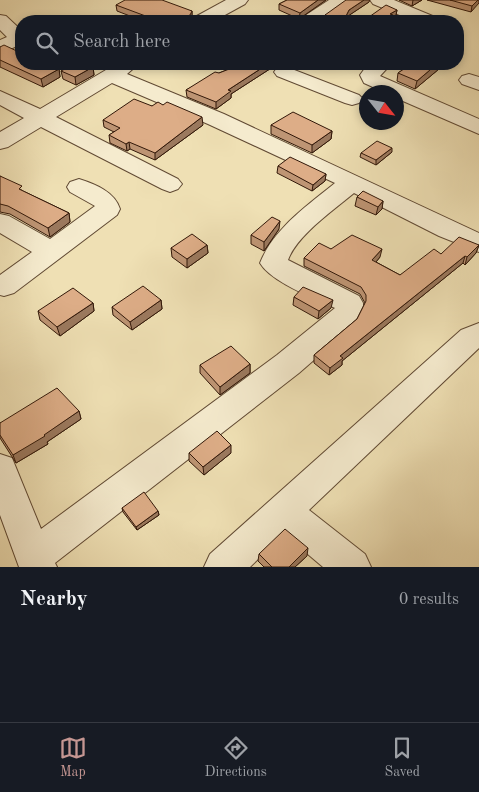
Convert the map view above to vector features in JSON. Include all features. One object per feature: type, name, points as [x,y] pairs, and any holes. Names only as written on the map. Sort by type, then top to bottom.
[{"type":"street","points":[[205,0],[232,4]]},
{"type":"street","points":[[318,15],[341,0]]},
{"type":"street","points":[[409,12],[428,0]]},
{"type":"street","points":[[213,15],[232,4]]},
{"type":"street","points":[[378,4],[416,15]]},
{"type":"street","points":[[0,20],[15,34]]},
{"type":"street","points":[[0,48],[15,40]]},
{"type":"street","points":[[0,142],[118,70]]},
{"type":"street","points":[[122,70],[216,119],[479,243]]},
{"type":"street","points":[[373,70],[370,75],[371,79],[479,127]]},
{"type":"street","points":[[284,73],[352,99]]},
{"type":"street","points":[[0,96],[39,118],[170,184]]},
{"type":"street","points":[[1,472],[36,562],[288,364],[344,317],[349,308],[349,303],[287,272],[273,263],[274,255],[301,225],[352,182]]},
{"type":"street","points":[[4,286],[108,209],[109,206],[106,202],[79,187]]},
{"type":"street","points":[[0,222],[51,252]]},
{"type":"street","points":[[223,567],[470,338],[479,334]]},
{"type":"street","points":[[284,512],[352,567]]},
{"type":"building","points":[[125,0],[162,0],[192,11],[190,15],[143,15],[116,5]]},
{"type":"building","points":[[287,0],[318,0],[300,13],[279,4]]},
{"type":"building","points":[[346,0],[364,0],[349,10],[346,15],[325,15]]},
{"type":"building","points":[[450,0],[478,0],[472,6]]},
{"type":"building","points":[[386,5],[397,10],[390,14],[393,15],[372,15]]},
{"type":"building","points":[[4,45],[15,50],[15,67],[0,60],[0,47]]},
{"type":"building","points":[[22,70],[57,70],[41,79]]},
{"type":"building","points":[[63,70],[88,70],[75,77],[61,71]]},
{"type":"building","points":[[227,70],[259,70],[228,90],[231,91],[216,102],[186,90],[215,72],[219,73]]},
{"type":"building","points":[[402,70],[430,70],[417,81],[398,73]]},
{"type":"building","points":[[134,99],[152,106],[158,102],[163,105],[167,102],[202,117],[155,153],[129,142],[126,144],[109,135],[120,128],[103,120]]},
{"type":"building","points":[[293,112],[332,131],[312,145],[271,125]]},
{"type":"building","points":[[377,141],[392,148],[376,160],[361,153]]},
{"type":"building","points":[[290,157],[326,174],[313,185],[278,166]]},
{"type":"building","points":[[0,176],[22,186],[19,189],[69,213],[48,228],[8,206],[0,204]]},
{"type":"building","points":[[363,191],[383,201],[378,207],[357,197]]},
{"type":"building","points":[[272,217],[280,221],[264,242],[251,235]]},
{"type":"building","points":[[192,234],[207,245],[187,259],[171,248]]},
{"type":"building","points":[[352,235],[382,249],[372,260],[400,275],[434,249],[441,254],[459,237],[479,245],[467,257],[465,256],[340,356],[343,358],[330,368],[314,355],[357,319],[366,301],[366,295],[361,287],[304,258],[319,243],[331,249]]},
{"type":"building","points":[[143,286],[161,300],[130,322],[112,307]]},
{"type":"building","points":[[303,287],[333,300],[319,311],[294,297]]},
{"type":"building","points":[[73,288],[93,303],[57,327],[38,311]]},
{"type":"building","points":[[231,346],[250,364],[220,387],[200,365]]},
{"type":"building","points":[[57,388],[79,411],[45,436],[13,455],[0,435],[0,423]]},
{"type":"building","points":[[217,431],[231,445],[203,467],[189,453]]},
{"type":"building","points":[[144,492],[158,511],[136,527],[122,508]]},
{"type":"building","points":[[285,529],[308,548],[289,567],[272,567],[259,554]]}]
